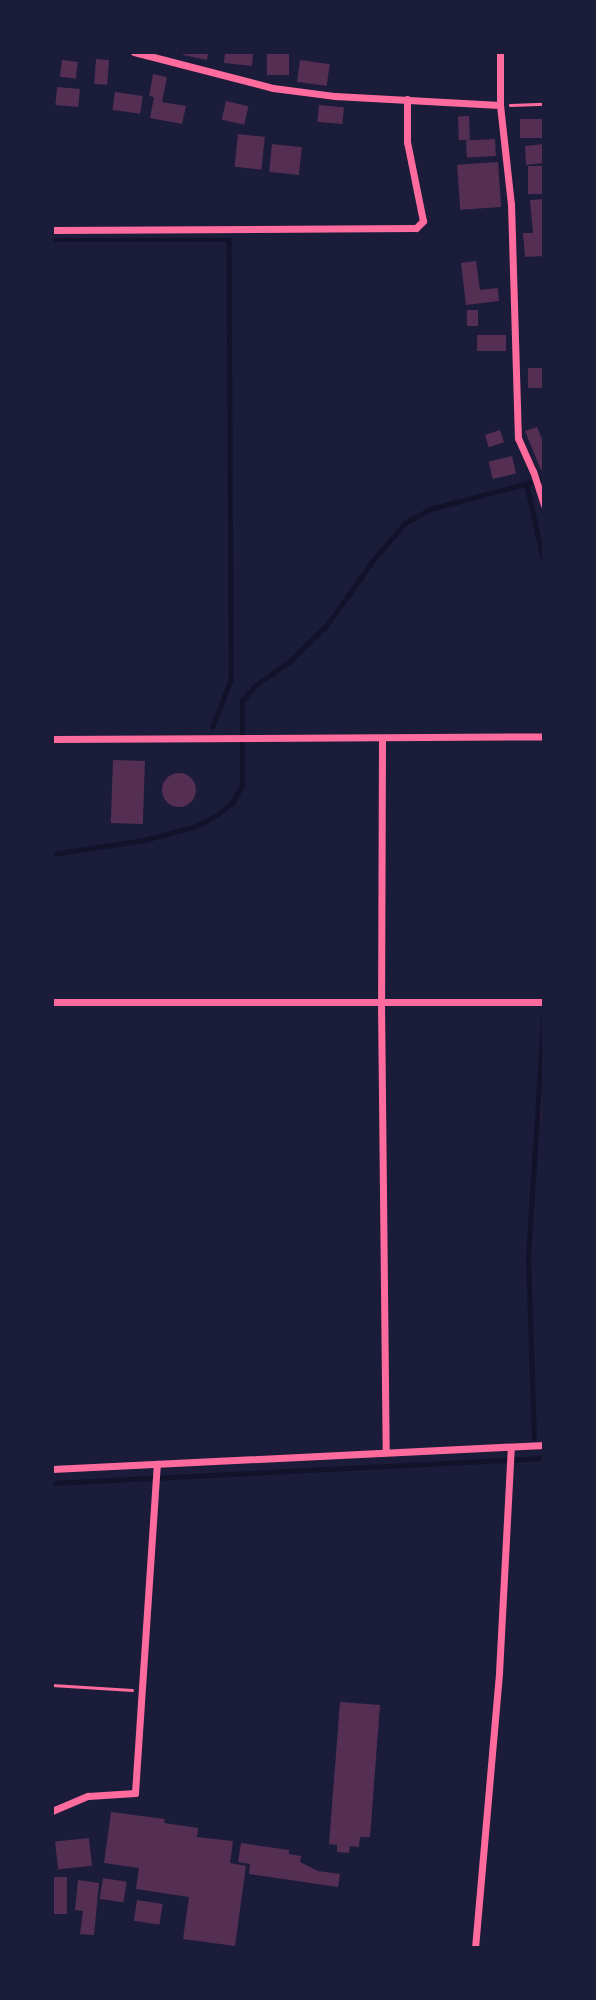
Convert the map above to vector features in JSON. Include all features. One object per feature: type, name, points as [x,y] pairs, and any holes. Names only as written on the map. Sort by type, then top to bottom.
[{"type":"street","points":[[134,52],[273,88],[335,96],[500,105]]},
{"type":"street","points":[[500,52],[500,105],[511,204],[518,438],[534,471],[544,505]]},
{"type":"street","points":[[52,230],[416,228],[423,221],[407,142],[407,99]]},
{"type":"street","points":[[52,740],[544,736]]},
{"type":"street","points":[[383,738],[381,1002],[386,1451]]},
{"type":"street","points":[[52,1002],[542,1002]]},
{"type":"street","points":[[52,1469],[544,1445]]},
{"type":"street","points":[[475,1948],[499,1673],[512,1447]]},
{"type":"street","points":[[52,1811],[88,1796],[135,1793],[157,1464]]},
{"type":"path","points":[[500,105],[544,104]]},
{"type":"path","points":[[52,1685],[142,1690]]},
{"type":"shaded area","points":[[540,1076],[543,1078],[543,1122],[538,1121]]},
{"type":"building","points":[[184,52],[208,52],[207,60],[183,55]]},
{"type":"building","points":[[225,52],[253,52],[252,66],[224,63]]},
{"type":"building","points":[[267,52],[289,52],[289,75],[267,75]]},
{"type":"building","points":[[96,59],[109,60],[107,85],[94,84]]},
{"type":"building","points":[[62,60],[78,62],[76,79],[60,77]]},
{"type":"building","points":[[300,60],[330,64],[327,86],[297,82]]},
{"type":"building","points":[[153,74],[167,77],[162,102],[186,106],[182,124],[150,118],[154,97],[149,96]]},
{"type":"building","points":[[57,87],[80,89],[78,107],[55,105]]},
{"type":"building","points":[[115,92],[143,96],[140,114],[112,110]]},
{"type":"building","points":[[226,101],[248,106],[244,125],[222,120]]},
{"type":"building","points":[[319,105],[344,107],[342,124],[318,122]]},
{"type":"building","points":[[458,116],[469,116],[470,140],[459,140]]},
{"type":"building","points":[[520,119],[544,119],[544,138],[520,138]]},
{"type":"building","points":[[238,134],[265,137],[261,170],[235,167]]},
{"type":"building","points":[[495,139],[496,156],[467,157],[466,141]]},
{"type":"building","points":[[272,144],[302,147],[299,175],[269,172]]},
{"type":"building","points":[[544,144],[544,163],[526,165],[525,146]]},
{"type":"building","points":[[498,162],[501,207],[460,210],[457,165]]},
{"type":"building","points":[[528,166],[544,166],[544,194],[528,194]]},
{"type":"building","points":[[544,199],[544,256],[525,257],[523,233],[533,233],[530,200]]},
{"type":"building","points":[[476,261],[480,290],[498,288],[499,301],[466,305],[461,263]]},
{"type":"building","points":[[467,310],[478,310],[478,326],[467,326]]},
{"type":"building","points":[[477,335],[506,335],[506,351],[477,351]]},
{"type":"building","points":[[528,368],[544,368],[544,388],[528,388]]},
{"type":"building","points":[[537,427],[544,444],[544,469],[541,470],[525,431]]},
{"type":"building","points":[[500,430],[504,442],[489,447],[485,435]]},
{"type":"building","points":[[512,456],[516,474],[493,479],[489,461]]},
{"type":"building","points":[[113,760],[145,761],[143,824],[111,823]]},
{"type":"building","points":[[179,773],[191,778],[196,790],[191,802],[179,807],[167,802],[162,790],[167,778]]},
{"type":"building","points":[[340,1702],[380,1705],[370,1837],[360,1837],[359,1847],[350,1846],[349,1853],[337,1852],[337,1845],[329,1844]]},
{"type":"building","points":[[111,1812],[165,1819],[164,1823],[198,1828],[197,1837],[233,1841],[230,1863],[246,1866],[235,1946],[183,1939],[189,1897],[136,1889],[139,1868],[104,1863]]},
{"type":"building","points":[[89,1838],[92,1866],[58,1869],[55,1842]]},
{"type":"building","points":[[241,1843],[289,1850],[289,1854],[301,1856],[300,1862],[318,1871],[340,1874],[338,1887],[249,1874],[250,1864],[238,1862]]},
{"type":"building","points":[[53,1877],[67,1877],[67,1914],[53,1914]]},
{"type":"building","points":[[103,1878],[127,1882],[123,1902],[100,1899]]},
{"type":"building","points":[[78,1880],[99,1883],[94,1935],[80,1934],[83,1911],[75,1910]]},
{"type":"building","points":[[137,1900],[163,1904],[159,1925],[134,1921]]},
{"type":"waterway","points":[[52,240],[229,240],[231,680],[213,727]]},
{"type":"waterway","points":[[52,854],[144,840],[194,827],[214,817],[232,803],[242,786],[242,701],[256,685],[288,663],[327,625],[374,559],[405,523],[430,509],[544,479]]},
{"type":"waterway","points":[[527,485],[544,562]]},
{"type":"waterway","points":[[534,1439],[528,1256],[544,1008]]},
{"type":"waterway","points":[[52,1483],[544,1458]]}]
